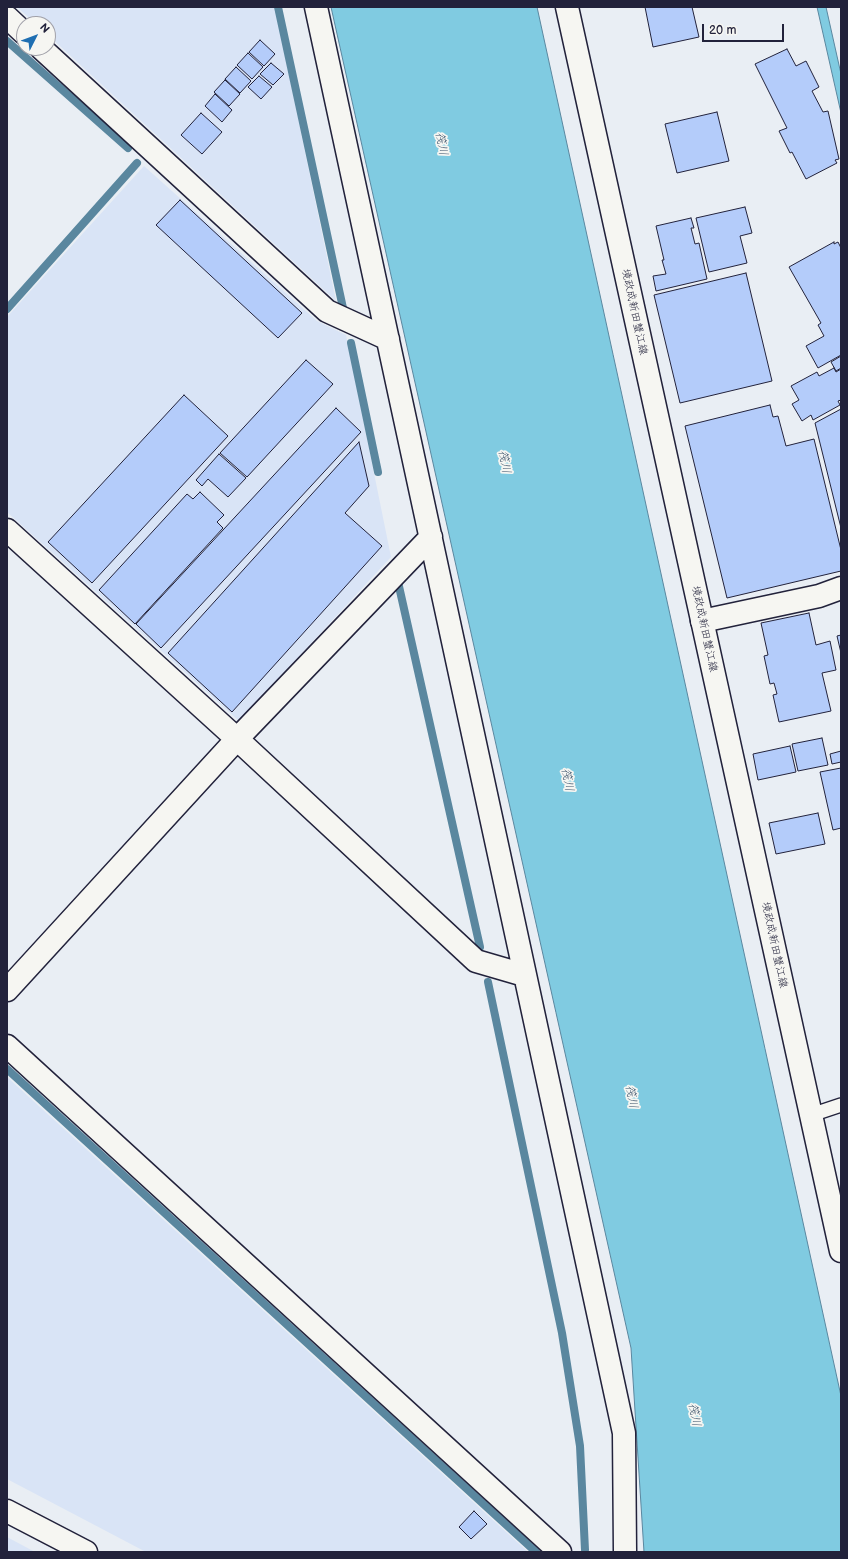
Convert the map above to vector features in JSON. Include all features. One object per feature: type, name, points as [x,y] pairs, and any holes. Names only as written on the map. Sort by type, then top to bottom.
[{"type":"street","points":[[316,7],[624,1433],[625,1552]]},
{"type":"street","name":"境政成新田蟹江線","points":[[567,7],[841,1251]]},
{"type":"street","points":[[7,17],[16,25]]},
{"type":"street","points":[[49,56],[327,311],[388,338]]},
{"type":"street","points":[[7,530],[237,739],[476,961],[524,975]]},
{"type":"street","points":[[7,990],[237,739],[431,537]]},
{"type":"street","points":[[702,621],[819,596],[841,588]]},
{"type":"street","points":[[7,1046],[560,1552]]},
{"type":"street","points":[[7,1511],[86,1552]]},
{"type":"lane","points":[[811,1115],[841,1104]]},
{"type":"shaded area","points":[[17,7],[275,7],[336,301],[56,42],[56,16],[27,16]]},
{"type":"shaded area","points":[[144,166],[317,321],[346,335],[391,557],[239,721],[7,512],[7,317]]},
{"type":"shaded area","points":[[7,1077],[528,1552],[146,1552],[7,1479]]},
{"type":"shaded area","points":[[7,1537],[35,1552],[7,1552]]},
{"type":"water","name":"筏川","points":[[331,7],[537,7],[841,1396],[841,1552],[644,1552],[631,1348]]},
{"type":"water","points":[[817,7],[826,7],[841,74],[841,113]]},
{"type":"building","points":[[645,7],[692,7],[699,37],[653,47]]},
{"type":"building","points":[[260,40],[275,54],[264,66],[249,52]]},
{"type":"building","points":[[787,49],[796,66],[806,61],[819,87],[812,91],[823,112],[828,111],[839,159],[835,160],[837,163],[806,179],[779,131],[787,128],[755,64]]},
{"type":"building","points":[[248,53],[263,67],[252,79],[237,65]]},
{"type":"building","points":[[271,63],[284,74],[273,85],[260,74]]},
{"type":"building","points":[[236,67],[251,81],[240,93],[225,79]]},
{"type":"building","points":[[259,76],[272,87],[261,99],[248,87]]},
{"type":"building","points":[[225,80],[240,94],[229,106],[214,92]]},
{"type":"building","points":[[215,94],[232,110],[222,122],[205,106]]},
{"type":"building","points":[[717,112],[729,161],[677,173],[665,124]]},
{"type":"building","points":[[201,113],[222,132],[202,154],[181,135]]},
{"type":"building","points":[[180,200],[302,313],[278,338],[156,225]]},
{"type":"building","points":[[745,207],[752,233],[740,236],[747,263],[709,272],[696,218]]},
{"type":"building","points":[[691,218],[694,228],[691,228],[695,244],[699,243],[707,279],[656,291],[653,276],[666,274],[656,226]]},
{"type":"building","points":[[834,242],[834,244],[838,242],[841,248],[841,355],[818,368],[806,346],[824,336],[818,325],[821,323],[789,267]]},
{"type":"building","points":[[746,273],[772,381],[680,403],[654,295]]},
{"type":"building","points":[[841,356],[841,368],[836,371],[831,362]]},
{"type":"building","points":[[306,360],[333,384],[247,477],[220,453]]},
{"type":"building","points":[[834,368],[836,372],[841,369],[841,400],[838,401],[840,405],[813,420],[811,415],[802,421],[792,404],[799,400],[791,386],[817,372],[819,376]]},
{"type":"building","points":[[184,395],[228,436],[92,583],[48,542]]},
{"type":"building","points":[[770,405],[773,417],[778,416],[786,446],[814,439],[841,550],[841,571],[727,598],[685,426]]},
{"type":"building","points":[[336,408],[361,432],[161,648],[136,624]]},
{"type":"building","points":[[841,409],[841,528],[815,423]]},
{"type":"building","points":[[359,442],[369,486],[345,513],[382,546],[232,712],[168,653]]},
{"type":"building","points":[[219,454],[246,478],[228,497],[208,479],[202,486],[196,480]]},
{"type":"building","points":[[200,492],[224,515],[217,522],[223,528],[135,624],[99,590],[187,494],[193,499]]},
{"type":"building","points":[[809,613],[816,645],[830,641],[836,670],[822,673],[831,711],[779,722],[773,695],[777,694],[774,683],[770,684],[764,656],[768,655],[761,623]]},
{"type":"building","points":[[841,635],[841,653],[837,636]]},
{"type":"building","points":[[822,738],[828,765],[798,771],[792,744]]},
{"type":"building","points":[[790,746],[796,772],[758,780],[753,754]]},
{"type":"building","points":[[841,751],[841,762],[832,764],[830,754]]},
{"type":"building","points":[[841,768],[841,828],[833,830],[820,772]]},
{"type":"building","points":[[818,813],[825,844],[776,854],[769,823]]},
{"type":"building","points":[[474,1511],[487,1524],[471,1539],[459,1527]]},
{"type":"waterway","points":[[278,7],[343,308]]},
{"type":"waterway","points":[[7,41],[128,148]]},
{"type":"waterway","points":[[7,309],[137,163]]},
{"type":"waterway","points":[[351,343],[378,472]]},
{"type":"waterway","points":[[398,582],[480,947]]},
{"type":"waterway","points":[[488,982],[562,1333],[580,1446],[585,1550]]},
{"type":"waterway","points":[[7,1069],[536,1552]]}]
